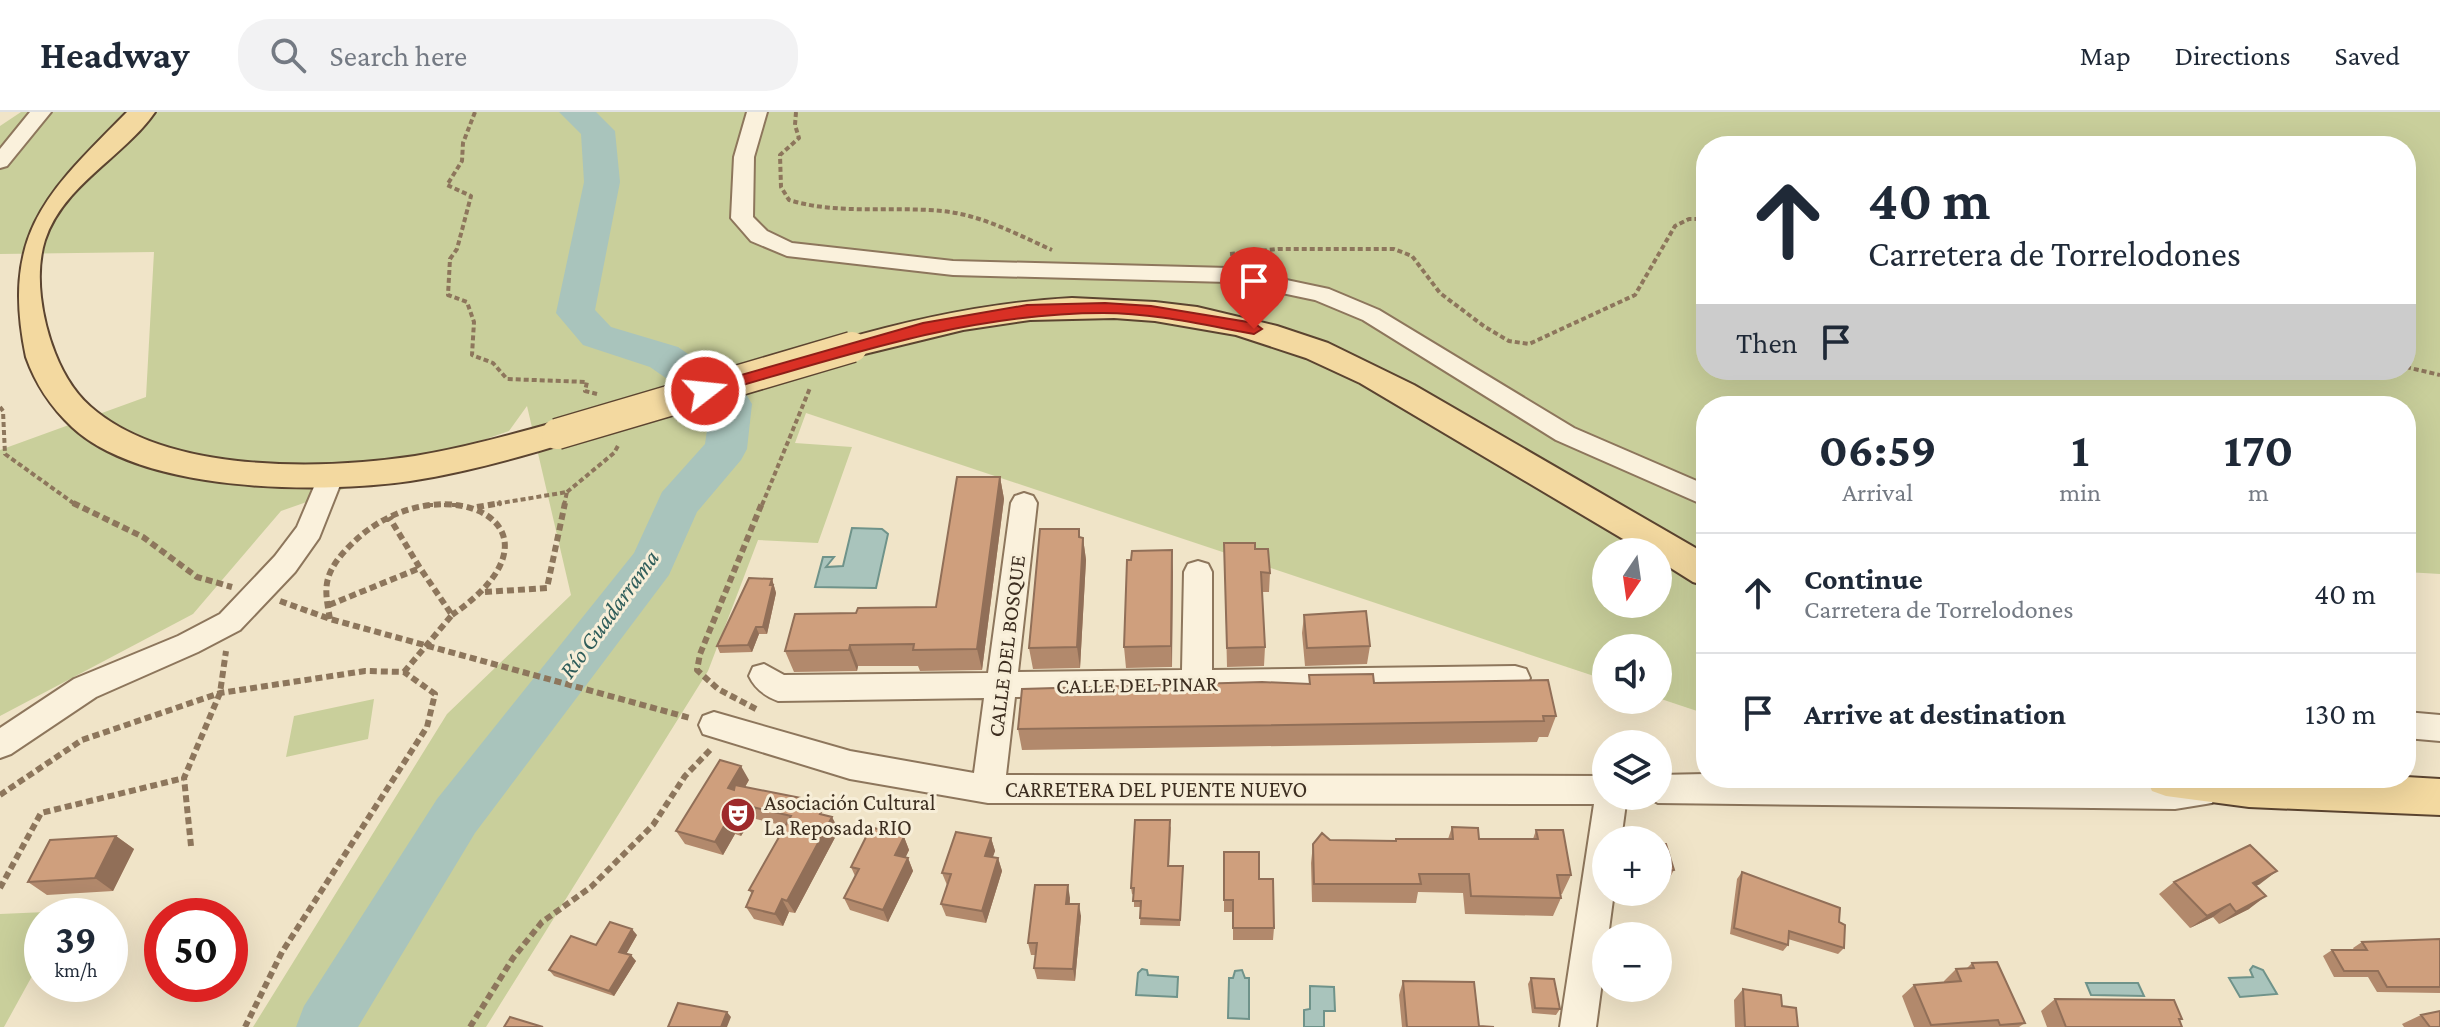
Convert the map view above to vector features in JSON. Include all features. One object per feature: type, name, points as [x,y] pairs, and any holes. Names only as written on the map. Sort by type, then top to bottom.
[{"type":"main road","points":[[142,112],[65,188],[43,216],[31,239],[26,270],[36,350],[51,385],[66,403],[94,426],[156,456],[218,470],[256,474],[331,475],[393,471],[455,460],[557,434],[852,347],[944,324],[1027,310],[1105,308],[1151,311],[1234,323],[1273,334],[1356,368],[1620,518],[1696,566]]},
{"type":"main road","points":[[1454,424],[1622,538]]},
{"type":"main road","points":[[1672,572],[1696,588]]},
{"type":"main road","points":[[2416,779],[2440,781]]},
{"type":"main road","points":[[2241,788],[2440,797]]},
{"type":"street","points":[[0,162],[41,112]]},
{"type":"street","points":[[757,112],[744,157],[742,218],[759,236],[787,249],[953,268],[1229,275],[1321,294],[1371,315],[1565,434],[1696,492]]},
{"type":"street","points":[[0,745],[85,688],[188,644],[230,622],[258,594],[309,531],[331,475]]},
{"type":"street","name":"CALLE DEL BOSQUE","points":[[988,789],[1024,503]]},
{"type":"street","points":[[1197,683],[1198,572]]},
{"type":"street","name":"CALLE DEL PINAR","points":[[764,676],[778,688],[1515,678]]},
{"type":"street","points":[[2416,726],[2440,728]]},
{"type":"street","name":"CARRETERA DEL PUENTE NUEVO","points":[[724,728],[850,765],[988,789],[1592,790]]},
{"type":"street","points":[[1672,789],[1731,788]]},
{"type":"street","points":[[1984,788],[2175,795],[2249,789]]},
{"type":"street","points":[[1578,1027],[1609,810]]},
{"type":"path","points":[[475,112],[463,143],[462,161],[447,185],[471,196],[457,249],[450,259],[448,295],[467,302],[474,322],[472,355],[493,363],[507,379],[587,382],[585,391],[609,397]]},
{"type":"path","points":[[796,112],[795,125],[799,138],[780,155],[781,187],[789,200],[812,207],[943,211],[986,220],[1047,249],[1062,250]]},
{"type":"path","points":[[1224,255],[1278,249],[1394,249],[1412,256],[1440,293],[1485,327],[1509,341],[1529,344],[1635,295],[1675,226],[1696,219]]},
{"type":"path","points":[[2416,367],[2440,375]]},
{"type":"path","points":[[758,710],[718,689],[697,670],[700,654],[810,388]]},
{"type":"path","points":[[0,407],[3,411],[5,454],[65,497],[143,537],[197,577],[330,619],[724,728],[685,776],[653,825],[591,887],[542,922],[513,958],[470,1027]]},
{"type":"path","points":[[330,619],[327,583],[338,558],[360,535],[389,517],[421,506],[454,503],[477,507],[567,492],[614,453],[622,440]]},
{"type":"path","points":[[484,592],[547,588],[567,492]]},
{"type":"path","points":[[404,672],[452,615],[484,592],[501,567],[506,543],[499,523],[477,507]]},
{"type":"path","points":[[389,517],[452,615]]},
{"type":"path","points":[[329,605],[420,568]]},
{"type":"path","points":[[191,846],[184,778],[220,693],[230,622]]},
{"type":"path","points":[[0,795],[82,740],[220,693],[365,671],[404,672],[435,694],[427,727],[282,952],[245,1027]]},
{"type":"path","points":[[0,888],[41,813],[184,778]]},
{"type":"green space","points":[[21,112],[2440,112],[2440,574],[2416,573],[2416,396],[1696,396],[1696,711],[1672,703],[1672,634],[1592,634],[1592,675],[806,413],[795,443],[852,447],[818,543],[758,540],[708,671],[486,1027],[253,1027],[447,714],[571,595],[527,406],[509,431],[281,511],[193,614],[0,716],[0,450],[146,397],[154,252],[0,254],[0,126]]},
{"type":"green space","points":[[374,699],[368,739],[286,757],[294,716]]},
{"type":"green space","points":[[24,913],[24,991],[4,1027],[0,1027],[0,914]]},
{"type":"water","points":[[852,528],[882,529],[888,534],[876,588],[815,587],[823,557],[834,557],[826,567],[843,566]]},
{"type":"water","points":[[2253,966],[2263,970],[2277,994],[2240,997],[2229,978],[2253,977],[2250,970]]},
{"type":"water","points":[[1142,969],[1147,970],[1148,975],[1178,977],[1177,997],[1136,995],[1138,973]]},
{"type":"water","points":[[1242,970],[1245,978],[1249,978],[1249,1019],[1228,1018],[1229,978],[1233,978],[1235,971]]},
{"type":"water","points":[[2086,983],[2138,983],[2144,996],[2091,995]]},
{"type":"water","points":[[1310,986],[1334,987],[1335,1011],[1324,1011],[1324,1027],[1304,1027],[1304,1010],[1310,1009]]},
{"type":"building","points":[[957,477],[1000,477],[977,649],[913,650],[914,644],[850,645],[849,650],[785,651],[795,614],[856,613],[858,608],[936,607]]},
{"type":"building","points":[[1040,529],[1079,529],[1079,537],[1083,538],[1077,647],[1029,648]]},
{"type":"building","points":[[1224,543],[1255,543],[1255,549],[1268,549],[1270,573],[1261,572],[1265,647],[1227,648]]},
{"type":"building","points":[[1172,550],[1171,646],[1124,647],[1127,560],[1131,560],[1132,551]]},
{"type":"building","points":[[749,578],[772,579],[763,627],[756,627],[748,645],[717,646]]},
{"type":"building","points":[[1366,611],[1370,646],[1307,648],[1304,615]]},
{"type":"building","points":[[1373,674],[1374,683],[1548,680],[1556,716],[1543,716],[1544,721],[1018,729],[1022,689],[1262,682],[1310,684],[1309,675]]},
{"type":"building","points":[[720,760],[741,766],[728,788],[734,790],[735,785],[801,798],[797,806],[823,809],[820,814],[832,817],[787,901],[782,899],[775,914],[746,907],[753,891],[749,890],[791,816],[744,805],[734,823],[727,821],[715,842],[676,831]]},
{"type":"building","points":[[1135,820],[1170,820],[1168,866],[1183,866],[1180,920],[1140,918],[1141,901],[1133,901],[1134,888],[1131,888]]},
{"type":"building","points":[[871,827],[904,837],[895,855],[908,858],[883,910],[844,898],[859,869],[851,867]]},
{"type":"building","points":[[1452,827],[1478,828],[1479,839],[1538,839],[1536,830],[1563,830],[1571,875],[1557,875],[1561,898],[1471,896],[1469,874],[1419,874],[1421,884],[1314,884],[1313,844],[1322,833],[1330,840],[1453,839]]},
{"type":"building","points":[[956,832],[991,838],[985,856],[998,858],[982,911],[941,904],[951,874],[942,873]]},
{"type":"building","points":[[116,836],[95,878],[28,882],[50,840]]},
{"type":"building","points":[[2250,845],[2277,871],[2253,883],[2266,896],[2236,912],[2230,904],[2207,916],[2174,882]]},
{"type":"building","points":[[1224,852],[1259,852],[1259,879],[1273,879],[1274,928],[1233,928],[1233,900],[1224,900]]},
{"type":"building","points":[[1742,872],[1840,908],[1839,922],[1845,925],[1844,948],[1789,931],[1788,945],[1734,928]]},
{"type":"building","points":[[1035,885],[1068,885],[1066,904],[1079,904],[1073,969],[1034,968],[1037,943],[1028,943]]},
{"type":"building","points":[[610,922],[632,929],[619,952],[631,955],[609,991],[549,970],[571,936],[596,945]]},
{"type":"building","points":[[2440,939],[2440,987],[2387,987],[2378,971],[2344,971],[2332,950],[2367,950],[2362,942]]},
{"type":"building","points":[[1997,962],[2025,1023],[2000,1025],[1998,1020],[1931,1025],[1914,985],[1961,981],[1956,969],[1974,968],[1972,963]]},
{"type":"building","points":[[1531,978],[1554,979],[1560,1009],[1535,1008]]},
{"type":"building","points":[[1403,981],[1474,982],[1479,1026],[1494,1027],[1407,1027]]},
{"type":"building","points":[[1743,989],[1781,995],[1782,1006],[1796,1008],[1798,1027],[1745,1027]]},
{"type":"building","points":[[2055,999],[2174,1000],[2182,1027],[2066,1027]]},
{"type":"building","points":[[678,1003],[727,1012],[721,1027],[668,1027]]},
{"type":"building","points":[[2440,1011],[2440,1027],[2430,1027],[2421,1015]]},
{"type":"building","points":[[510,1017],[543,1027],[504,1027]]},
{"type":"waterway","name":"Río Guadarrama","points":[[325,1027],[456,816],[653,562],[678,504],[726,449],[731,404],[664,357],[597,336],[575,313],[602,182],[598,131],[576,112]]},
{"type":"place","name":"Asociación Cultural La Reposada RIO","points":[[738,815]]},
{"type":"route","points":[[705,391],[923,328],[1027,310],[1105,308],[1151,311],[1234,323],[1254,329]]}]
